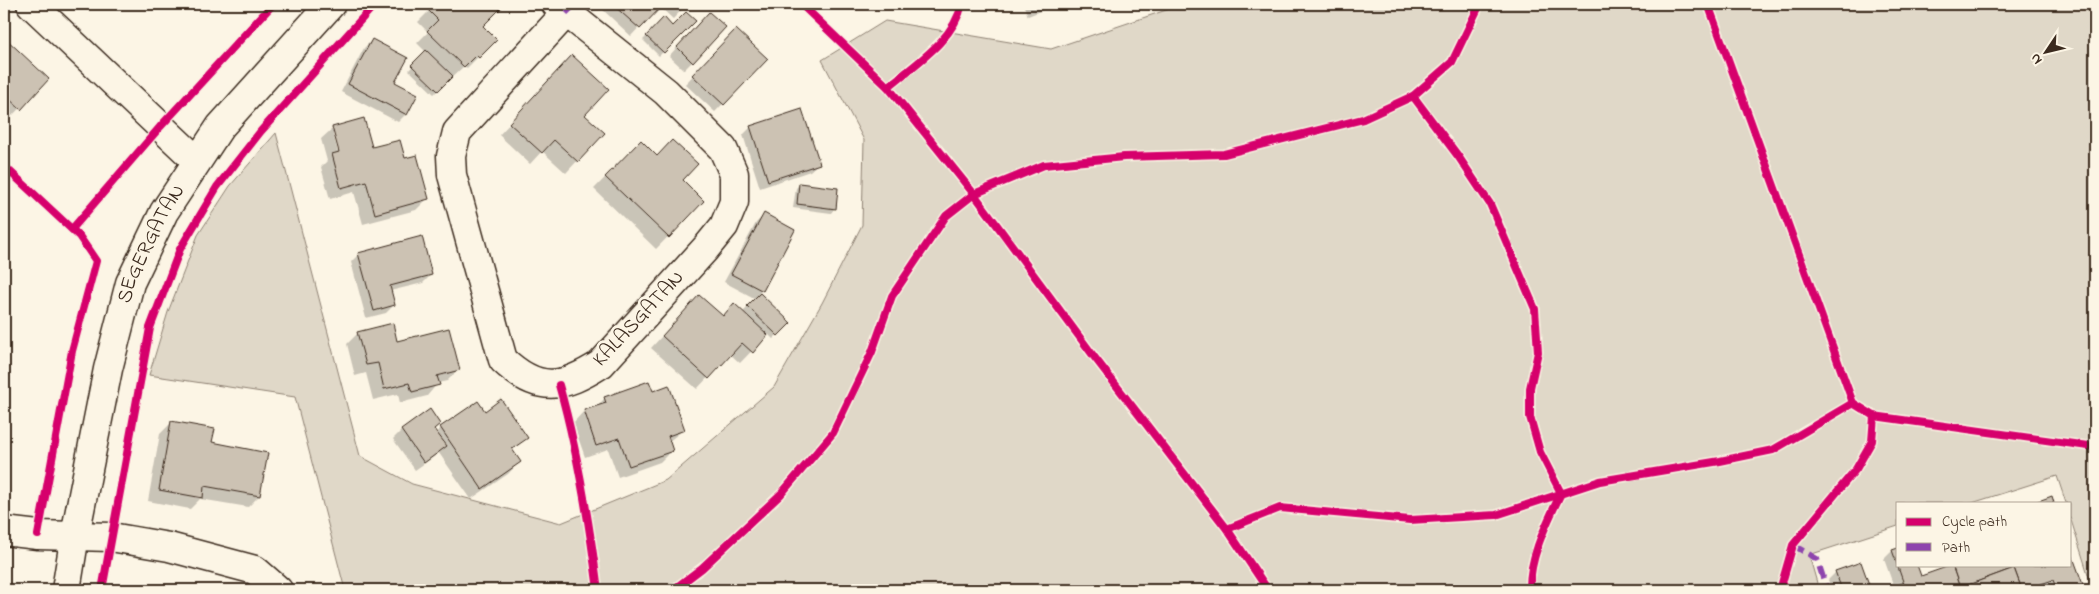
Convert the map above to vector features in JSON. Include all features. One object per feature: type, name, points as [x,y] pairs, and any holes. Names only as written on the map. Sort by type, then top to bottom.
[{"type":"street","points":[[31,4],[197,162]]},
{"type":"street","name":"SEGERGATAN","points":[[66,590],[108,369],[130,283],[164,212],[220,127],[331,4]]},
{"type":"street","name":"KALASGATAN","points":[[561,9],[666,92],[723,148],[734,174],[734,202],[724,226],[706,248],[601,364],[584,375],[559,384],[538,384],[517,373],[503,360],[452,175],[451,156],[457,132],[561,9]]},
{"type":"street","points":[[4,531],[38,535],[111,537],[169,547],[255,570],[278,590]]},
{"type":"shaded area","points":[[1184,4],[2095,4],[2095,590],[2093,590],[2072,523],[2072,502],[2066,502],[2057,476],[1975,502],[1896,502],[1896,527],[1809,555],[1819,590],[345,590],[295,397],[149,375],[168,312],[198,235],[230,186],[276,133],[360,456],[412,484],[561,523],[666,480],[774,387],[822,303],[862,225],[864,140],[822,60],[885,21],[1051,49]]},
{"type":"building","points":[[434,4],[505,4],[483,26],[497,40],[479,58],[476,55],[464,67],[427,31],[438,20],[428,10]]},
{"type":"building","points":[[612,4],[664,4],[640,29]]},
{"type":"building","points":[[686,12],[696,21],[664,53],[646,36],[664,17],[672,26]]},
{"type":"building","points":[[709,12],[726,27],[693,63],[677,47]]},
{"type":"building","points":[[736,29],[768,59],[724,105],[692,75]]},
{"type":"building","points":[[4,37],[49,79],[21,110],[4,94]]},
{"type":"building","points":[[372,39],[408,58],[395,82],[418,94],[407,115],[348,84]]},
{"type":"building","points":[[426,50],[453,76],[438,91],[411,65]]},
{"type":"building","points":[[572,55],[609,89],[585,115],[605,133],[578,162],[554,140],[542,153],[509,123]]},
{"type":"building","points":[[802,109],[820,164],[768,181],[750,126]]},
{"type":"building","points":[[364,118],[372,147],[400,140],[405,158],[417,155],[429,199],[375,214],[366,181],[341,188],[332,154],[339,152],[332,127]]},
{"type":"building","points":[[641,140],[657,156],[672,140],[698,164],[683,180],[704,201],[669,238],[605,177]]},
{"type":"building","points":[[799,183],[838,188],[836,209],[797,204]]},
{"type":"building","points":[[764,213],[795,230],[763,291],[731,274]]},
{"type":"building","points":[[422,236],[432,275],[390,286],[395,305],[374,311],[358,253]]},
{"type":"building","points":[[760,293],[791,323],[778,336],[747,306]]},
{"type":"building","points":[[699,295],[723,316],[734,303],[768,335],[753,353],[742,343],[709,379],[662,336]]},
{"type":"building","points":[[393,323],[397,341],[449,328],[460,370],[437,376],[440,385],[412,392],[409,383],[384,389],[378,363],[366,365],[357,332]]},
{"type":"building","points":[[649,381],[653,391],[669,385],[685,430],[668,436],[673,451],[629,466],[619,438],[596,446],[584,410],[606,403],[604,397]]},
{"type":"building","points":[[501,399],[528,438],[512,449],[521,462],[482,489],[440,427],[478,401],[485,411]]},
{"type":"building","points":[[430,409],[440,424],[434,429],[447,446],[424,463],[401,430]]},
{"type":"building","points":[[171,421],[215,429],[212,442],[268,453],[260,496],[204,486],[203,498],[159,490]]},
{"type":"building","points":[[2052,496],[2054,502],[2036,502]]},
{"type":"building","points":[[1896,549],[1896,561],[1892,550]]},
{"type":"building","points":[[2072,554],[2085,590],[2057,590],[2053,580],[2022,590],[2014,568],[2021,566],[2072,566]]},
{"type":"building","points":[[1861,562],[1871,590],[1842,590],[1835,571]]},
{"type":"building","points":[[1898,566],[1917,566],[1921,576],[1952,566],[1960,588],[1952,590],[1906,590]]},
{"type":"building","points":[[1952,566],[2013,566],[2014,568],[1960,588]]},
{"type":"building","points":[[2014,568],[2022,590],[1961,590],[1960,588]]},
{"type":"building","points":[[1903,583],[1906,590],[1881,590]]},
{"type":"marked path","points":[[566,13],[575,4]]},
{"type":"marked path","points":[[1793,545],[1817,559],[1827,590]]},
{"type":"cycle path","points":[[72,229],[160,127],[273,4]]},
{"type":"cycle path","points":[[102,590],[150,328],[180,249],[217,187],[261,131],[375,4]]},
{"type":"cycle path","points":[[801,4],[888,87],[974,194],[1095,358],[1227,529],[1268,590]]},
{"type":"cycle path","points":[[888,87],[942,40],[958,17],[962,4]]},
{"type":"cycle path","points":[[673,590],[702,568],[781,494],[833,433],[872,352],[892,296],[946,216],[974,194],[1044,165],[1124,157],[1224,154],[1363,119],[1413,96],[1452,62],[1480,4]]},
{"type":"cycle path","points":[[1708,4],[1853,403],[1874,416],[2095,447]]},
{"type":"cycle path","points":[[1413,96],[1458,156],[1490,204],[1535,309],[1538,352],[1530,388],[1530,417],[1540,452],[1561,493],[1545,528],[1532,565],[1530,590]]},
{"type":"cycle path","points":[[4,166],[79,236],[96,261],[72,351],[38,535]]},
{"type":"cycle path","points":[[559,385],[582,487],[598,590]]},
{"type":"cycle path","points":[[1227,529],[1280,508],[1410,520],[1496,515],[1600,481],[1773,450],[1853,403]]},
{"type":"cycle path","points":[[1780,590],[1793,545],[1856,469],[1872,441],[1874,416]]}]
